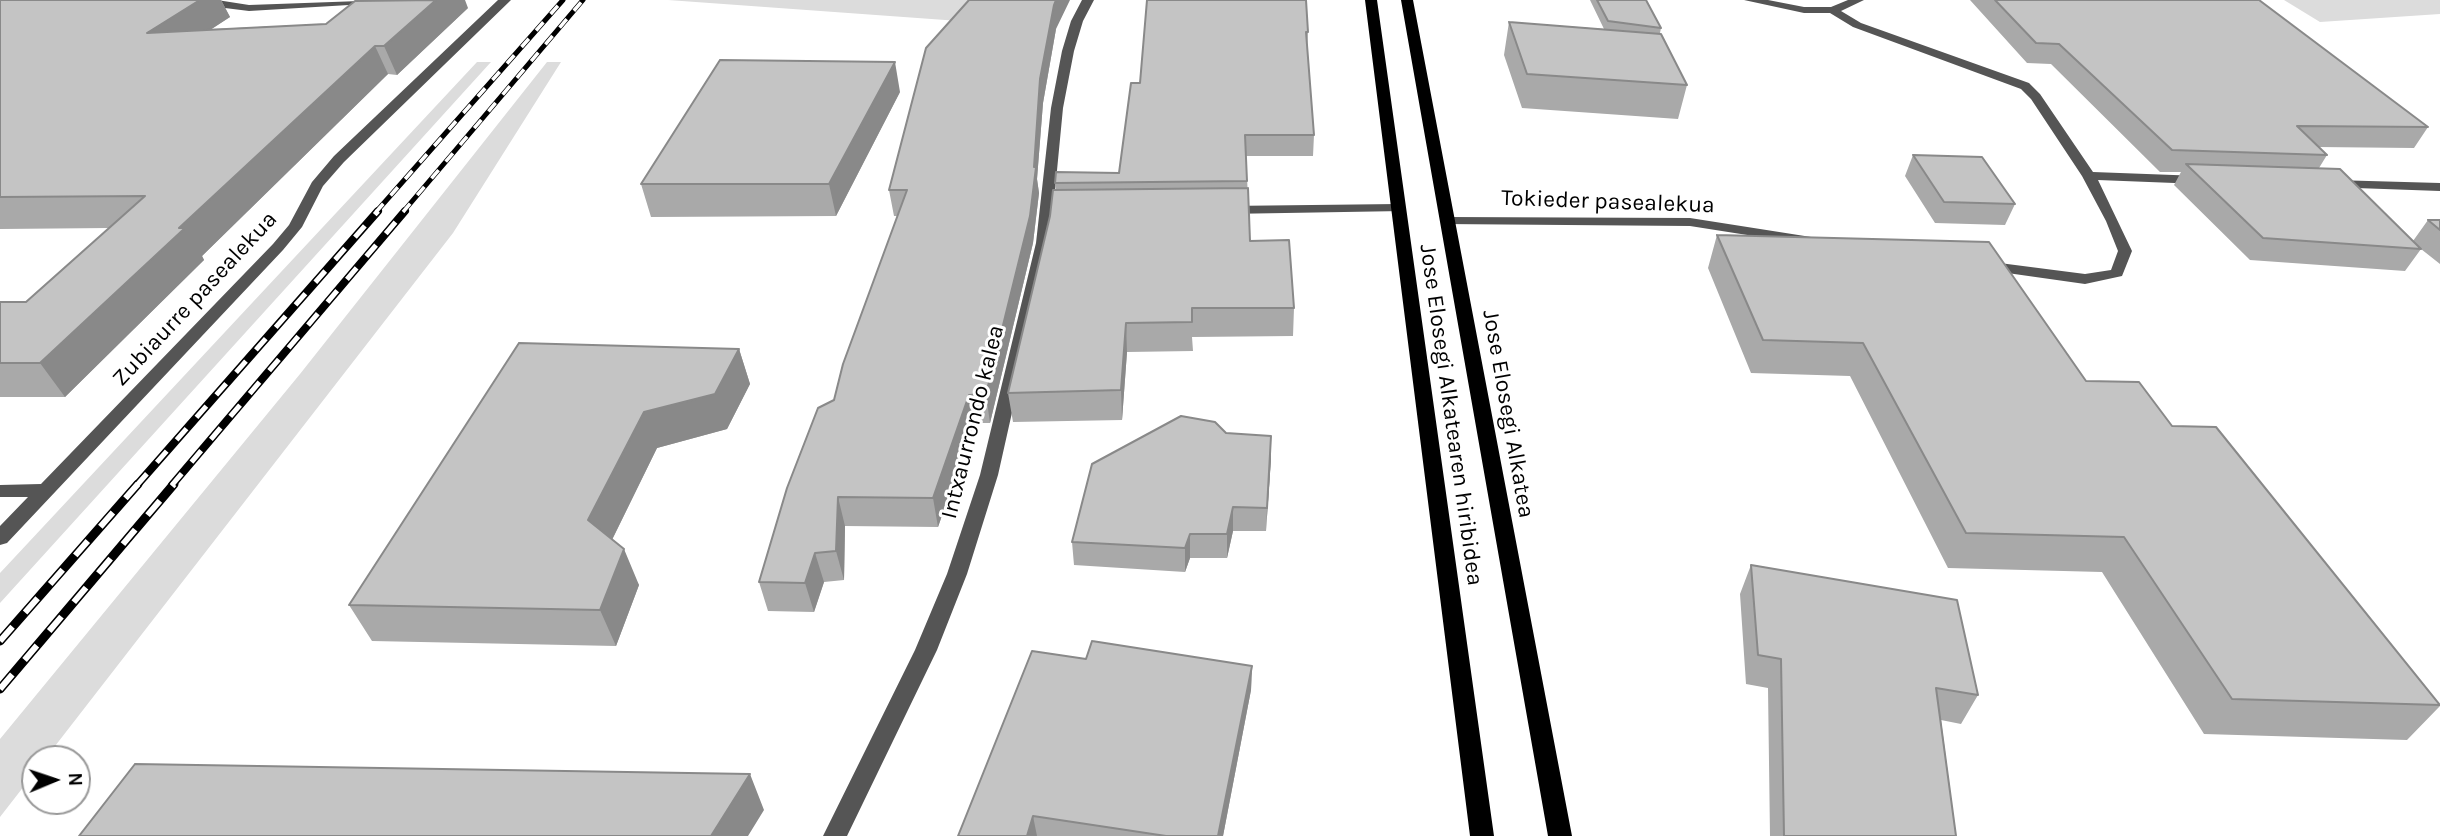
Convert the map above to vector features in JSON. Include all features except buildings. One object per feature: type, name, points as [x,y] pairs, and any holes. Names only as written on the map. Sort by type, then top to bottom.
[{"type":"main road","name":"Jose Elosegi Alkatearen hiribidea","points":[[1371,0],[1482,836]]},
{"type":"main road","name":"Jose Elosegi Alkatea","points":[[1407,0],[1560,836]]},
{"type":"street","points":[[223,0],[229,6],[249,8],[382,0]]},
{"type":"street","name":"Zubiaurre pasealekua","points":[[0,538],[278,247],[300,218],[317,185],[339,159],[489,12],[505,0]]},
{"type":"street","name":"Intxaurrondo kalea","points":[[835,836],[926,650],[957,573],[989,475],[1043,243],[1054,211],[1057,108],[1077,20],[1087,0]]},
{"type":"street","points":[[1751,0],[1804,10],[1832,10],[1858,0]]},
{"type":"street","points":[[1832,10],[1857,25],[2025,86],[2036,97],[2089,176],[2126,251],[2117,273],[2085,279],[1975,265]]},
{"type":"street","points":[[2089,176],[2213,180]]},
{"type":"street","points":[[2323,184],[2440,187]]},
{"type":"street","points":[[1212,210],[1398,208]]},
{"type":"street","name":"Tokieder pasealekua","points":[[1448,221],[1690,222],[1825,243]]},
{"type":"street","points":[[0,491],[45,490]]},
{"type":"shaded area","points":[[668,0],[1003,0],[973,22]]},
{"type":"shaded area","points":[[2284,0],[2440,0],[2440,14],[2320,22]]},
{"type":"shaded area","points":[[477,62],[491,62],[0,603],[0,573]]},
{"type":"shaded area","points":[[547,62],[561,62],[453,233],[56,745],[21,745],[21,790],[0,817],[0,739],[300,374]]},
{"type":"railway","points":[[376,212],[563,0]]},
{"type":"railway","points":[[403,212],[583,0]]},
{"type":"railway","points":[[137,485],[378,211]]},
{"type":"railway","points":[[172,485],[405,211]]},
{"type":"railway","points":[[0,641],[138,484]]},
{"type":"railway","points":[[0,689],[174,484]]}]
